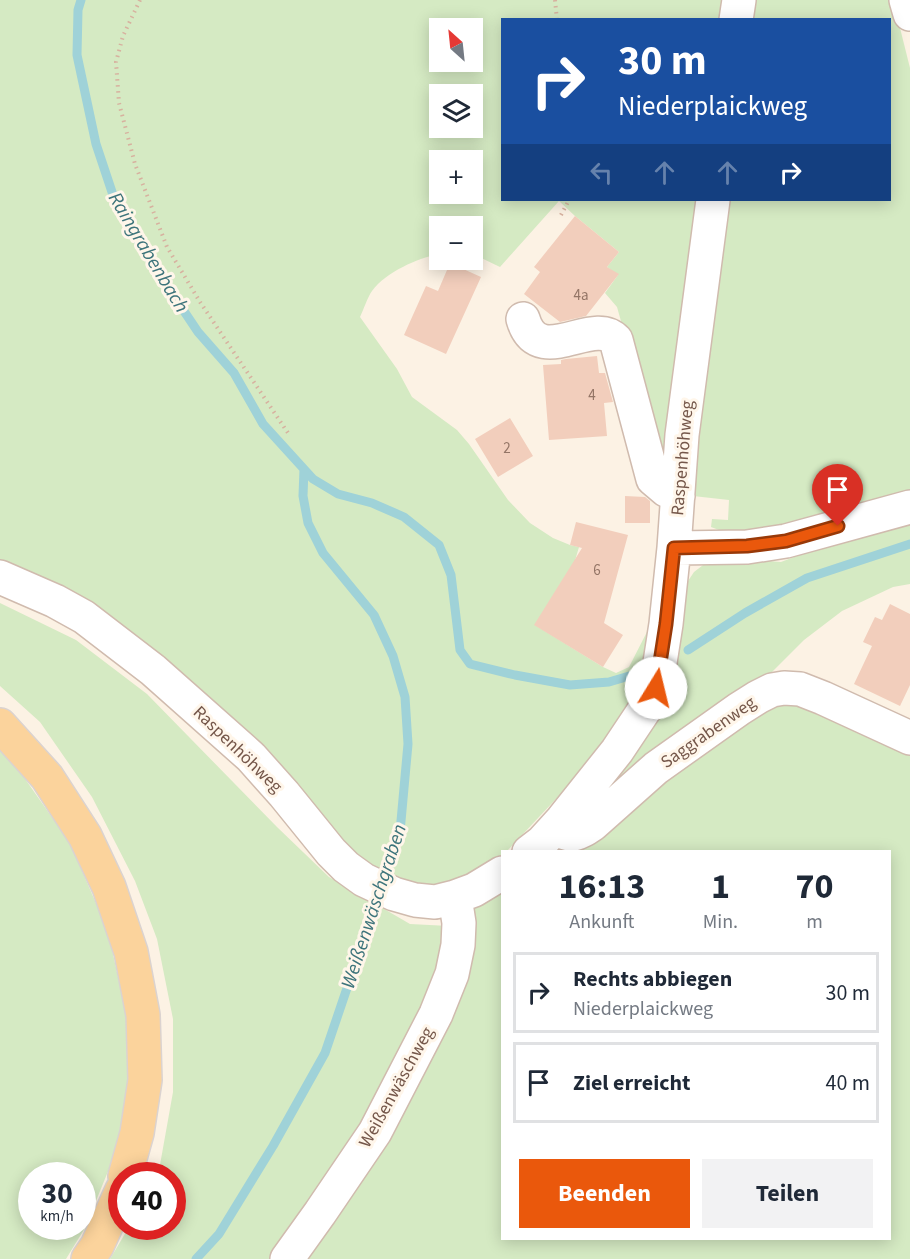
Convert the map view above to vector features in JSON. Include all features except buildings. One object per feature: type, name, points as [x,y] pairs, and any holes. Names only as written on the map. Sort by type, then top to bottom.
[{"type":"main road","points":[[0,725],[47,777],[85,836],[109,887],[131,952],[143,1015],[145,1080],[137,1134],[129,1162]]},
{"type":"main road","points":[[88,1259],[97,1246],[108,1221]]},
{"type":"street","points":[[736,18],[739,0]]},
{"type":"street","points":[[906,0],[910,14]]},
{"type":"street","name":"Raspenhöhweg","points":[[532,850],[562,820],[617,751],[644,711],[656,688],[674,548],[682,435],[713,201]]},
{"type":"street","points":[[523,319],[530,334],[537,340],[552,342],[597,334],[612,336],[616,340],[653,479],[678,496]]},
{"type":"street","points":[[674,548],[747,546],[786,541],[910,507]]},
{"type":"street","name":"Raspenhöhweg","points":[[0,577],[55,601],[84,617],[153,670],[251,757],[331,852],[364,880],[394,894],[415,900],[435,902],[474,890],[501,874]]},
{"type":"street","name":"Saggrabenweg","points":[[555,828],[567,834],[582,831],[593,824],[656,768],[739,709],[772,690],[800,689],[910,738]]},
{"type":"street","name":"Weißenwäschweg","points":[[286,1259],[375,1132],[436,1014],[452,974],[458,945],[459,923],[455,897]]},
{"type":"path","points":[[141,0],[123,36],[116,62],[119,103],[135,164],[167,247],[200,302],[288,433]]},
{"type":"path","points":[[555,0],[557,18]]},
{"type":"path","points":[[561,215],[568,201]]},
{"type":"green space","points":[[0,0],[724,0],[721,18],[501,18],[501,201],[559,201],[500,267],[483,259],[483,216],[429,216],[429,257],[412,262],[378,284],[372,291],[360,317],[397,369],[412,397],[457,430],[508,500],[530,523],[553,538],[579,547],[566,591],[535,625],[616,673],[629,667],[650,626],[682,590],[694,572],[711,559],[781,562],[802,554],[837,535],[910,513],[910,584],[893,587],[842,611],[804,640],[754,690],[786,694],[910,745],[910,1259],[297,1259],[378,1150],[471,904],[501,882],[501,1240],[891,1240],[891,850],[542,850],[616,735],[508,850],[501,850],[501,855],[470,877],[430,888],[403,885],[358,858],[0,562]]},
{"type":"green space","points":[[752,0],[893,0],[910,68],[910,502],[846,517],[727,533],[711,527],[712,519],[728,520],[729,500],[684,495],[721,201],[891,201],[891,18],[749,18]]},
{"type":"green space","points":[[559,201],[698,201],[663,470],[617,307],[605,293],[618,275],[607,267],[619,252]]},
{"type":"green space","points":[[0,603],[76,640],[147,694],[329,877],[410,924],[449,926],[428,999],[385,1091],[272,1259],[110,1259],[121,1240],[186,1240],[186,1162],[160,1162],[173,1092],[173,1019],[157,939],[135,881],[92,797],[40,722],[0,686]]},
{"type":"green space","points":[[0,749],[16,766],[70,843],[108,931],[126,1014],[128,1096],[113,1159],[112,1162],[108,1162],[108,1171],[96,1201],[96,1162],[18,1162],[18,1240],[78,1240],[66,1259],[0,1259]]},
{"type":"waterway","name":"Raingrabenbach","points":[[81,0],[78,10],[77,55],[96,144],[112,192],[143,250],[198,332],[234,373],[263,424],[313,479],[338,494],[372,503],[404,517],[439,545],[451,575],[460,650],[470,664],[570,685],[609,682],[636,674]]},
{"type":"waterway","name":"Weißenwäschgraben","points":[[196,1259],[219,1234],[273,1146],[325,1053],[400,832],[408,744],[405,697],[393,656],[374,615],[323,553],[308,523],[303,496],[304,469]]},
{"type":"waterway","points":[[688,650],[745,613],[807,578],[910,544]]},
{"type":"route","points":[[656,688],[674,548],[747,546],[786,541],[838,526]]}]
